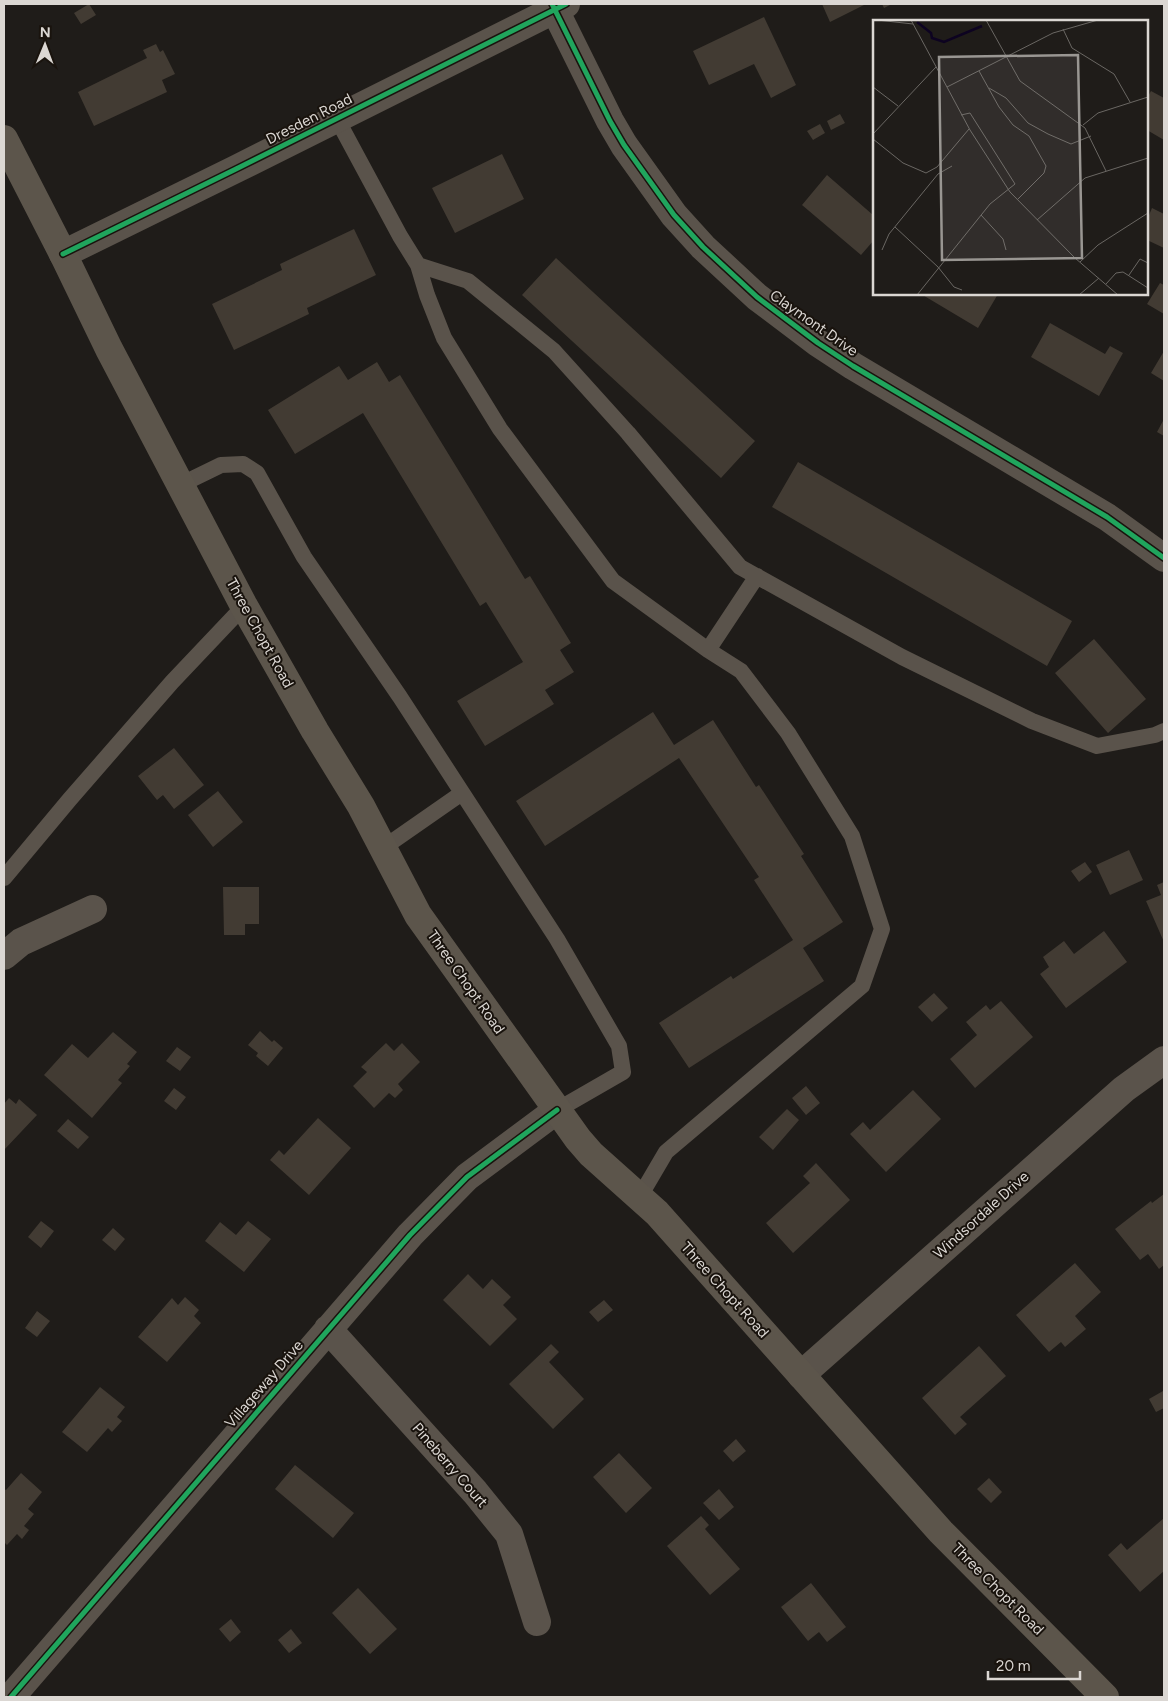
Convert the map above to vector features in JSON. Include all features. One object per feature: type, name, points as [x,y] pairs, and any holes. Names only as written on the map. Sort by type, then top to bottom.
[{"type":"main road","name":"Three Chopt Road","points":[[4,139],[109,349],[244,606],[315,731],[361,806],[418,915],[557,1110],[591,1154],[657,1213],[942,1532],[1105,1697]]},
{"type":"street","name":"Dresden Road","points":[[62,254],[337,119],[558,6]]},
{"type":"street","name":"Claymont Drive","points":[[558,6],[610,121],[624,145],[674,215],[703,247],[756,297],[818,343],[853,366],[1107,517],[1164,558]]},
{"type":"street","points":[[4,956],[21,942],[93,909]]},
{"type":"street","name":"Windsordale Drive","points":[[801,1375],[1124,1089],[1164,1060]]},
{"type":"street","name":"Villageway Drive","points":[[11,1697],[410,1235],[467,1177],[557,1110]]},
{"type":"street","name":"Pineberry Court","points":[[328,1329],[475,1492],[509,1534],[538,1622]]},
{"type":"lane","points":[[337,119],[400,236],[418,265],[427,295],[444,338],[500,429],[613,582],[708,650],[741,671],[788,733],[852,836],[882,929],[862,986],[666,1152],[639,1198]]},
{"type":"lane","points":[[418,265],[468,281],[554,350],[628,432],[740,567],[902,657],[1032,721],[1097,746],[1155,735],[1164,731]]},
{"type":"lane","points":[[180,484],[222,465],[243,464],[257,472],[304,557],[400,697],[557,939],[619,1046],[624,1072],[557,1110]]},
{"type":"lane","points":[[708,650],[757,576]]},
{"type":"lane","points":[[4,878],[172,682],[244,606]]},
{"type":"lane","points":[[383,848],[462,793]]},
{"type":"building","points":[[89,4],[96,15],[81,24],[74,13]]},
{"type":"building","points":[[822,4],[866,4],[830,22]]},
{"type":"building","points":[[882,4],[892,4],[884,8]]},
{"type":"building","points":[[764,17],[796,85],[771,98],[754,64],[709,85],[693,51]]},
{"type":"building","points":[[156,44],[160,52],[163,50],[175,74],[162,80],[167,92],[94,126],[78,92],[147,58],[143,50]]},
{"type":"building","points":[[1151,91],[1164,98],[1164,140],[1148,131],[1148,96]]},
{"type":"building","points":[[840,114],[845,123],[831,130],[827,121]]},
{"type":"building","points":[[820,124],[825,133],[813,140],[807,131]]},
{"type":"building","points":[[502,154],[524,199],[455,233],[432,188]]},
{"type":"building","points":[[827,175],[873,215],[873,241],[861,255],[802,205]]},
{"type":"building","points":[[1152,208],[1164,214],[1164,248],[1148,240],[1148,218]]},
{"type":"building","points":[[354,229],[376,275],[307,308],[309,314],[234,350],[212,304],[282,270],[280,264]]},
{"type":"building","points":[[556,258],[755,441],[721,478],[522,295]]},
{"type":"building","points":[[1160,283],[1164,285],[1164,314],[1147,304]]},
{"type":"building","points":[[923,295],[997,295],[978,328]]},
{"type":"building","points":[[1050,323],[1105,354],[1110,346],[1123,353],[1099,396],[1031,357]]},
{"type":"building","points":[[1164,351],[1164,381],[1151,373]]},
{"type":"building","points":[[377,362],[389,382],[400,375],[525,579],[530,576],[571,643],[560,650],[574,672],[545,690],[554,704],[485,746],[457,701],[523,662],[486,602],[480,606],[363,413],[295,454],[268,410],[339,366],[348,380]]},
{"type":"building","points":[[1164,419],[1164,436],[1157,432]]},
{"type":"building","points":[[798,462],[1072,621],[1047,666],[772,507]]},
{"type":"building","points":[[1094,639],[1146,699],[1108,733],[1055,673]]},
{"type":"building","points":[[653,712],[674,745],[713,720],[756,787],[759,785],[804,854],[801,856],[843,922],[803,948],[824,981],[689,1068],[659,1023],[731,976],[733,979],[793,940],[754,880],[759,877],[679,758],[545,846],[516,801]]},
{"type":"building","points":[[174,748],[204,785],[174,809],[163,795],[157,800],[138,776]]},
{"type":"building","points":[[218,791],[243,822],[213,847],[188,815]]},
{"type":"building","points":[[1129,850],[1143,880],[1110,895],[1096,865]]},
{"type":"building","points":[[1085,862],[1092,872],[1079,882],[1071,871]]},
{"type":"building","points":[[1164,882],[1164,942],[1146,901],[1161,895],[1157,885]]},
{"type":"building","points":[[223,887],[259,887],[259,924],[245,924],[245,935],[224,935]]},
{"type":"building","points":[[1104,931],[1127,962],[1066,1008],[1040,974],[1049,967],[1043,957],[1064,941],[1074,954]]},
{"type":"building","points":[[934,993],[948,1008],[932,1022],[918,1007]]},
{"type":"building","points":[[1001,1001],[1033,1037],[975,1088],[950,1059],[977,1035],[966,1022],[986,1005],[990,1010]]},
{"type":"building","points":[[260,1031],[272,1042],[274,1040],[283,1048],[268,1066],[256,1056],[258,1053],[248,1045]]},
{"type":"building","points":[[113,1032],[137,1052],[127,1064],[130,1066],[118,1080],[122,1083],[92,1118],[44,1075],[72,1044],[88,1058]]},
{"type":"building","points":[[386,1043],[394,1051],[402,1043],[420,1062],[398,1084],[403,1090],[395,1098],[389,1093],[374,1108],[353,1086],[367,1072],[361,1067]]},
{"type":"building","points":[[177,1047],[191,1057],[180,1071],[166,1061]]},
{"type":"building","points":[[806,1086],[820,1103],[806,1115],[792,1098]]},
{"type":"building","points":[[174,1088],[186,1097],[176,1110],[164,1101]]},
{"type":"building","points":[[913,1090],[941,1119],[886,1172],[850,1134],[863,1122],[870,1130]]},
{"type":"building","points":[[9,1098],[16,1104],[19,1099],[37,1115],[4,1150],[4,1104]]},
{"type":"building","points":[[787,1109],[799,1120],[773,1150],[759,1137]]},
{"type":"building","points":[[318,1118],[351,1148],[309,1195],[270,1160],[279,1150],[284,1155]]},
{"type":"building","points":[[68,1119],[89,1137],[78,1149],[57,1131]]},
{"type":"building","points":[[816,1163],[850,1200],[793,1253],[766,1223],[810,1183],[803,1176]]},
{"type":"building","points":[[1164,1194],[1164,1265],[1159,1269],[1148,1254],[1140,1260],[1115,1229],[1151,1201],[1152,1203]]},
{"type":"building","points":[[41,1221],[54,1231],[41,1248],[28,1237]]},
{"type":"building","points":[[248,1221],[271,1239],[244,1272],[205,1241],[220,1222],[236,1235]]},
{"type":"building","points":[[113,1228],[125,1239],[115,1251],[102,1240]]},
{"type":"building","points":[[1075,1263],[1101,1292],[1075,1316],[1086,1329],[1065,1347],[1061,1342],[1049,1352],[1016,1315]]},
{"type":"building","points":[[468,1274],[483,1289],[492,1279],[511,1297],[503,1305],[517,1319],[490,1346],[443,1300]]},
{"type":"building","points":[[185,1297],[199,1310],[194,1316],[201,1323],[167,1362],[138,1337],[172,1298],[178,1305]]},
{"type":"building","points":[[604,1300],[613,1310],[598,1322],[589,1312]]},
{"type":"building","points":[[37,1311],[50,1321],[37,1337],[25,1328]]},
{"type":"building","points":[[551,1344],[559,1352],[549,1362],[584,1399],[553,1429],[509,1384]]},
{"type":"building","points":[[979,1346],[1006,1376],[960,1417],[967,1424],[955,1435],[922,1398]]},
{"type":"building","points":[[100,1387],[125,1407],[117,1417],[122,1421],[112,1432],[108,1428],[87,1452],[62,1432]]},
{"type":"building","points":[[1163,1391],[1164,1408],[1156,1412],[1149,1399]]},
{"type":"building","points":[[736,1439],[746,1451],[733,1462],[723,1451]]},
{"type":"building","points":[[619,1453],[652,1488],[626,1513],[593,1477]]},
{"type":"building","points":[[295,1465],[354,1513],[333,1538],[275,1489]]},
{"type":"building","points":[[21,1473],[42,1492],[28,1509],[34,1514],[24,1526],[29,1530],[22,1539],[17,1534],[7,1545],[4,1542],[4,1489],[6,1490]]},
{"type":"building","points":[[989,1478],[1002,1492],[991,1503],[977,1489]]},
{"type":"building","points":[[719,1489],[734,1507],[719,1520],[703,1503]]},
{"type":"building","points":[[701,1516],[709,1525],[705,1529],[740,1569],[710,1595],[667,1546]]},
{"type":"building","points":[[1164,1518],[1164,1571],[1140,1592],[1108,1555],[1121,1543],[1127,1550]]},
{"type":"building","points":[[811,1583],[846,1627],[827,1642],[819,1632],[808,1641],[781,1607]]},
{"type":"building","points":[[358,1588],[397,1629],[370,1654],[332,1613]]},
{"type":"building","points":[[231,1619],[241,1632],[230,1642],[219,1629]]},
{"type":"building","points":[[291,1629],[302,1643],[289,1653],[278,1640]]},
{"type":"cycle path","points":[[552,4],[610,121],[624,145],[674,215],[703,247],[757,297],[818,343],[853,366],[1107,517],[1164,558]]},
{"type":"cycle path","points":[[63,254],[566,4]]},
{"type":"cycle path","points":[[11,1697],[410,1235],[467,1177],[557,1110]]}]
